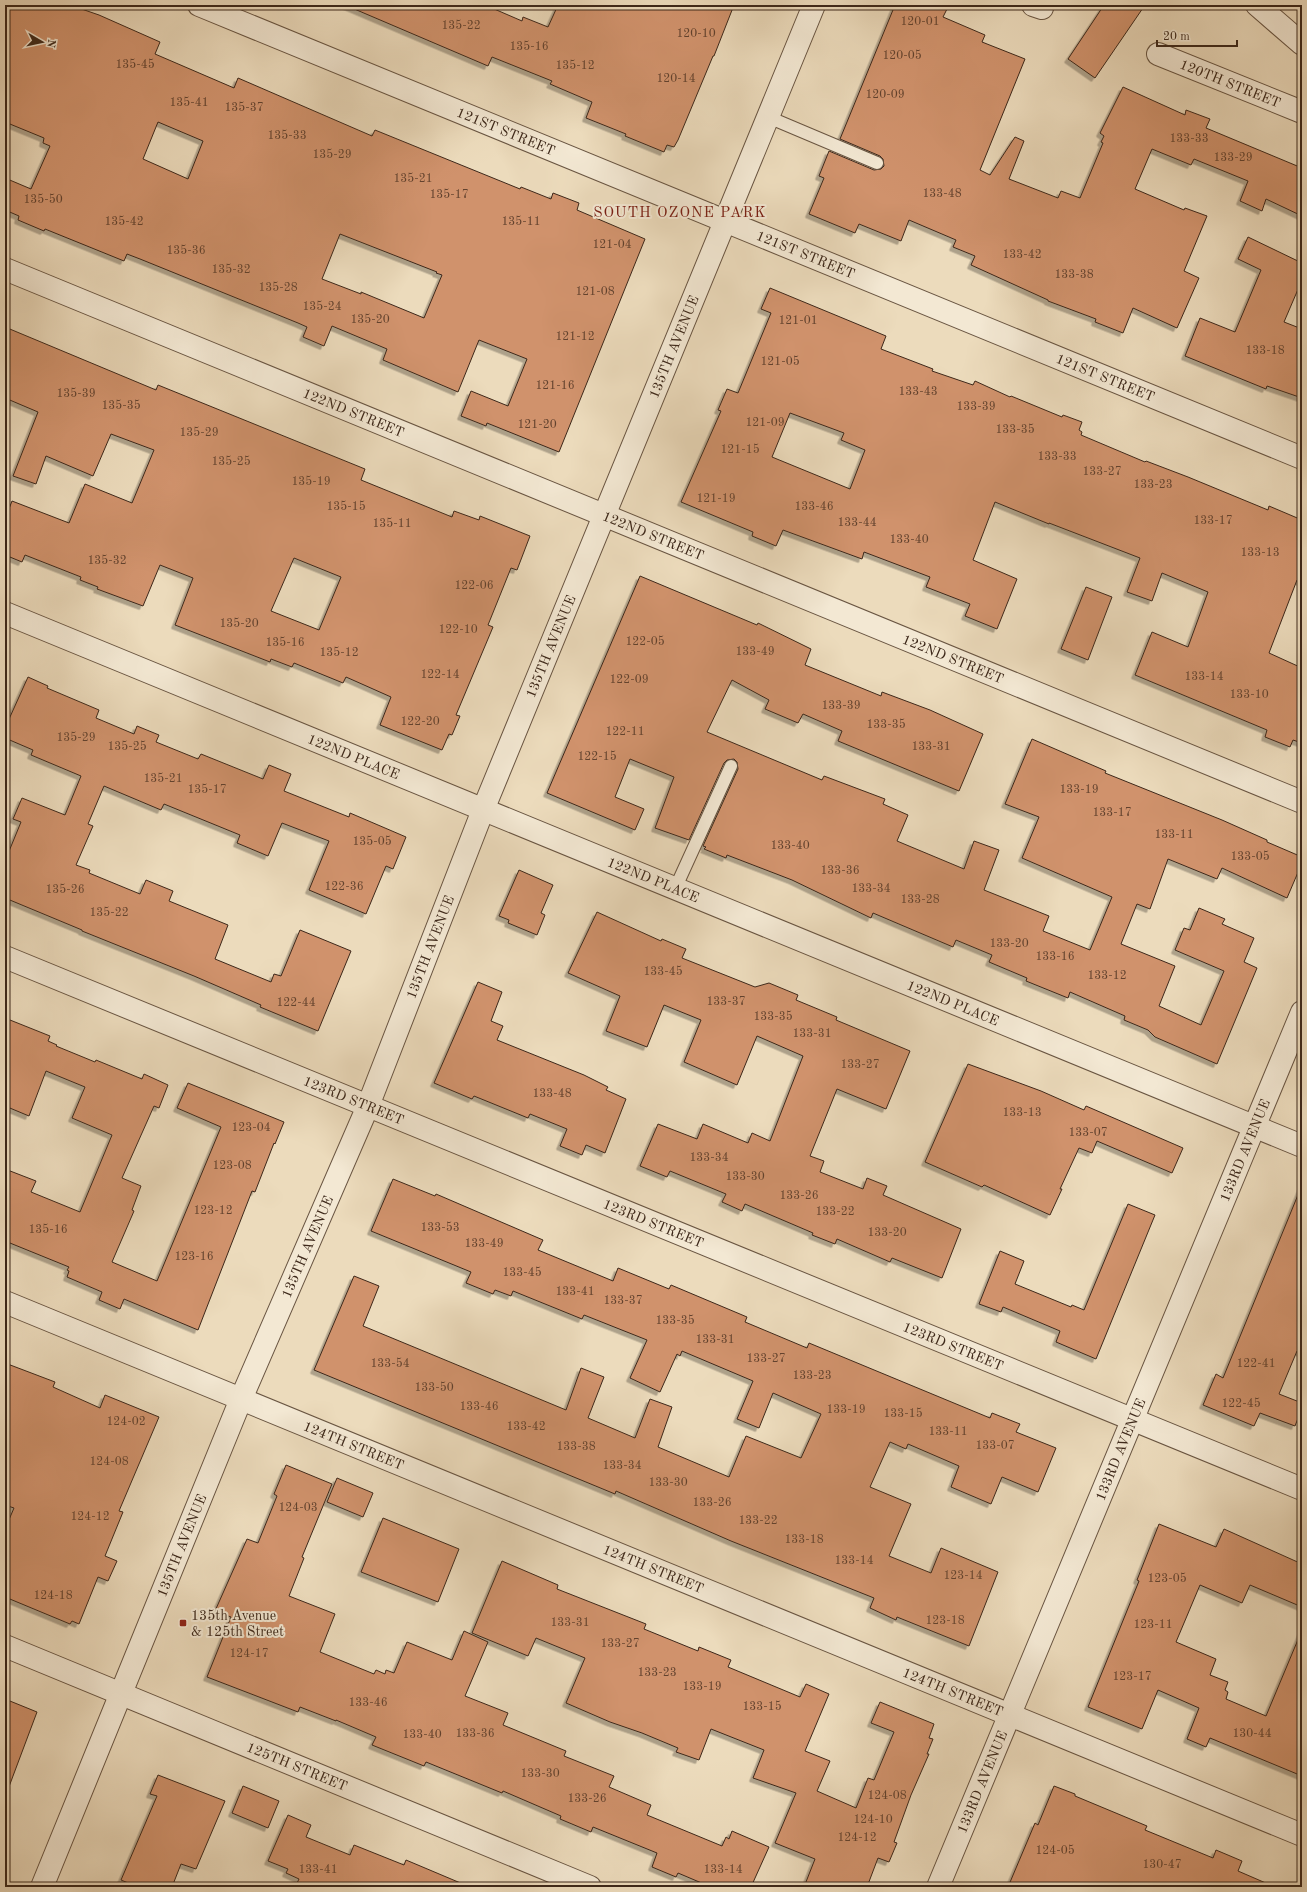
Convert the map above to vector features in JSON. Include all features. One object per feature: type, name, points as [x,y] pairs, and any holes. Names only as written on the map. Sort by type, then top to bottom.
[{"type":"street","name":"121ST STREET","points":[[199,5],[1302,458]]},
{"type":"street","name":"135TH AVENUE","points":[[42,1887],[241,1399],[368,1106],[483,810],[814,5]]},
{"type":"street","points":[[1257,5],[1302,44]]},
{"type":"street","name":"120TH STREET","points":[[1158,54],[1302,112]]},
{"type":"street","name":"122ND STREET","points":[[5,269],[1302,802]]},
{"type":"street","name":"122ND PLACE","points":[[5,613],[1302,1146]]},
{"type":"street","name":"123RD STREET","points":[[5,957],[1302,1489]]},
{"type":"street","name":"133RD AVENUE","points":[[938,1887],[1302,1012]]},
{"type":"street","name":"124TH STREET","points":[[5,1302],[1302,1835]]},
{"type":"street","name":"125TH STREET","points":[[5,1646],[590,1887]]},
{"type":"lane","points":[[768,117],[877,163]]},
{"type":"lane","points":[[675,889],[731,766]]},
{"type":"building","points":[[5,5],[70,5],[99,15],[160,42],[155,54],[234,88],[238,78],[372,136],[375,130],[520,189],[521,187],[551,199],[553,193],[579,203],[577,210],[645,239],[559,452],[487,423],[486,426],[461,416],[471,391],[508,406],[527,359],[479,340],[458,392],[383,360],[387,349],[332,326],[324,346],[303,337],[307,327],[298,323],[127,254],[124,261],[45,229],[44,231],[18,220],[19,216],[5,210],[5,178],[31,189],[50,146],[43,143],[44,138],[5,122]],"holes":[[[158,122],[203,141],[188,179],[143,159]],[[340,234],[442,275],[424,318],[361,292],[361,294],[322,279]]]},
{"type":"building","points":[[345,5],[485,5],[522,21],[523,17],[548,27],[558,5],[734,5],[678,140],[674,147],[667,145],[664,152],[625,136],[626,134],[586,118],[592,102],[550,84],[552,81],[492,57],[488,66]]},
{"type":"building","points":[[895,5],[949,5],[943,17],[985,35],[982,42],[1025,59],[980,170],[990,175],[1015,137],[1024,141],[1009,179],[1058,198],[1061,191],[1080,198],[1103,143],[1101,142],[1104,136],[1100,133],[1123,87],[1185,115],[1186,110],[1210,119],[1206,128],[1302,168],[1302,216],[1266,199],[1262,211],[1240,201],[1248,181],[1194,159],[1191,165],[1152,149],[1135,189],[1184,210],[1185,208],[1207,216],[1184,271],[1199,278],[1177,328],[1133,308],[1123,333],[1095,322],[1096,319],[1048,301],[971,265],[975,256],[953,247],[956,240],[909,220],[901,241],[859,224],[855,233],[809,214],[824,178],[819,176],[829,151],[874,170],[881,169],[884,166],[883,159],[880,156],[840,139]]},
{"type":"building","points":[[1104,5],[1145,5],[1095,78],[1068,59]]},
{"type":"building","points":[[1248,237],[1302,263],[1302,280],[1284,322],[1302,329],[1302,398],[1267,386],[1266,389],[1185,356],[1200,318],[1235,332],[1261,270],[1238,259]]},
{"type":"building","points":[[770,288],[886,336],[881,349],[933,369],[932,371],[973,385],[975,381],[1010,397],[1011,396],[1062,417],[1063,415],[1082,422],[1079,430],[1082,432],[1081,435],[1145,462],[1146,461],[1188,477],[1268,510],[1269,506],[1302,520],[1302,582],[1297,580],[1269,653],[1302,668],[1302,743],[1293,740],[1290,747],[1265,737],[1267,730],[1135,675],[1152,632],[1188,647],[1208,592],[1162,573],[1152,601],[1127,592],[1140,558],[995,502],[973,560],[1017,579],[997,629],[965,616],[970,604],[926,587],[930,577],[864,552],[862,559],[783,530],[776,546],[752,536],[753,532],[681,502],[721,411],[718,410],[727,389],[738,393],[771,313],[761,309]],"holes":[[[790,413],[844,433],[841,440],[865,450],[850,489],[772,457]]]},
{"type":"building","points":[[5,327],[156,390],[158,385],[365,469],[361,480],[452,517],[454,511],[479,520],[480,516],[530,536],[517,570],[511,568],[488,625],[493,627],[456,715],[460,716],[452,735],[449,734],[442,750],[380,725],[391,697],[346,677],[343,683],[294,663],[292,667],[271,659],[270,662],[175,625],[193,578],[160,565],[143,606],[97,589],[98,587],[80,580],[81,577],[25,555],[22,562],[5,555],[5,519],[12,501],[69,523],[85,484],[132,503],[154,450],[111,434],[93,476],[46,456],[36,484],[13,476],[38,412],[5,398]],"holes":[[[294,558],[341,577],[319,630],[271,611]]]},
{"type":"building","points":[[640,576],[757,625],[758,623],[811,649],[805,665],[881,696],[882,692],[930,710],[983,734],[959,791],[838,741],[842,731],[803,714],[798,723],[765,709],[769,700],[732,680],[707,732],[822,780],[824,776],[885,799],[883,804],[908,815],[897,841],[964,869],[974,841],[999,850],[984,890],[1049,916],[1043,931],[1090,950],[1112,897],[1022,858],[1039,817],[1005,804],[1032,739],[1106,771],[1105,773],[1222,820],[1302,857],[1302,863],[1287,898],[1222,868],[1217,879],[1168,859],[1150,909],[1137,904],[1121,944],[1175,966],[1159,1006],[1201,1025],[1224,971],[1175,950],[1184,928],[1190,930],[1199,908],[1225,919],[1222,924],[1254,938],[1244,962],[1257,968],[1217,1064],[1155,1037],[1148,1030],[1124,1020],[1125,1016],[1070,992],[1068,998],[1026,981],[1027,978],[989,962],[992,955],[956,940],[953,947],[873,913],[871,918],[792,880],[727,855],[726,858],[704,849],[706,847],[703,846],[738,769],[737,762],[734,759],[727,760],[724,763],[689,840],[655,828],[674,777],[630,759],[615,797],[644,809],[635,830],[547,793]]},
{"type":"building","points":[[1086,587],[1112,597],[1088,660],[1061,649]]},
{"type":"building","points":[[28,677],[48,686],[47,688],[99,710],[96,718],[134,734],[137,726],[159,735],[156,742],[198,759],[201,754],[263,779],[269,765],[291,774],[284,791],[349,817],[350,813],[406,837],[393,869],[386,866],[366,914],[309,890],[329,841],[282,823],[268,856],[237,843],[240,835],[164,804],[161,810],[104,786],[88,824],[93,826],[76,865],[90,870],[89,873],[140,894],[146,880],[173,891],[169,901],[228,925],[215,959],[271,982],[274,974],[281,976],[300,930],[351,951],[318,1031],[260,1007],[261,1005],[194,976],[5,898],[5,861],[21,822],[13,819],[22,798],[65,815],[81,776],[31,755],[33,750],[5,738],[5,728]]},
{"type":"building","points":[[519,870],[553,885],[541,913],[545,915],[537,935],[508,923],[509,920],[499,916]]},
{"type":"building","points":[[597,912],[661,941],[662,939],[686,949],[682,958],[755,987],[769,983],[798,995],[796,1000],[837,1017],[836,1020],[910,1051],[886,1109],[837,1089],[810,1156],[824,1161],[820,1172],[863,1189],[867,1178],[887,1186],[883,1195],[961,1229],[942,1278],[892,1258],[890,1262],[837,1239],[835,1244],[745,1204],[742,1211],[722,1202],[726,1194],[670,1171],[667,1177],[640,1166],[658,1124],[697,1139],[703,1124],[748,1143],[752,1133],[770,1141],[803,1056],[757,1036],[737,1085],[684,1062],[701,1020],[664,1005],[647,1047],[606,1031],[620,996],[568,973]]},
{"type":"building","points":[[478,982],[502,992],[491,1021],[503,1026],[497,1040],[584,1075],[608,1087],[606,1090],[626,1099],[605,1153],[586,1145],[582,1155],[560,1146],[567,1129],[530,1114],[528,1118],[474,1096],[472,1099],[434,1083]]},
{"type":"building","points":[[5,1018],[50,1036],[48,1041],[57,1045],[56,1046],[95,1062],[96,1060],[142,1079],[144,1074],[168,1085],[159,1108],[154,1106],[122,1178],[141,1186],[132,1210],[134,1211],[112,1262],[157,1281],[221,1127],[177,1108],[188,1083],[284,1122],[275,1144],[274,1143],[255,1192],[252,1191],[198,1330],[124,1299],[120,1309],[99,1300],[102,1292],[67,1277],[69,1271],[67,1270],[69,1267],[5,1241],[5,1169],[36,1181],[31,1192],[80,1212],[112,1135],[72,1118],[85,1087],[46,1071],[29,1116],[5,1106]]},
{"type":"building","points":[[968,1064],[1041,1091],[1084,1110],[1086,1106],[1183,1148],[1172,1173],[1097,1141],[1092,1153],[1079,1148],[1050,1215],[984,1185],[982,1187],[925,1162]]},
{"type":"building","points":[[393,1179],[435,1196],[436,1194],[543,1240],[538,1250],[613,1281],[618,1268],[669,1289],[671,1285],[747,1317],[745,1322],[807,1348],[809,1343],[990,1418],[992,1413],[1020,1424],[1016,1432],[1056,1448],[1038,1492],[1002,1477],[991,1504],[951,1487],[959,1466],[908,1444],[906,1449],[890,1442],[870,1487],[911,1504],[889,1556],[931,1573],[941,1548],[998,1572],[969,1646],[897,1617],[896,1620],[870,1608],[874,1598],[731,1541],[616,1491],[615,1494],[314,1370],[354,1276],[379,1286],[363,1326],[566,1410],[581,1368],[604,1377],[588,1418],[635,1438],[650,1399],[672,1407],[658,1447],[729,1477],[746,1436],[801,1458],[821,1414],[773,1393],[759,1428],[737,1419],[753,1381],[682,1351],[680,1356],[677,1354],[660,1392],[630,1378],[647,1340],[584,1315],[582,1319],[513,1291],[511,1296],[495,1290],[493,1294],[466,1283],[471,1272],[371,1231]]},
{"type":"building","points":[[1302,1185],[1302,1353],[1297,1351],[1279,1394],[1302,1403],[1302,1408],[1295,1426],[1260,1413],[1254,1426],[1203,1405],[1216,1374],[1223,1378]]},
{"type":"building","points":[[1128,1204],[1155,1215],[1096,1359],[1056,1342],[1060,1331],[1003,1307],[1001,1312],[979,1304],[1000,1251],[1024,1261],[1015,1284],[1071,1307],[1072,1305],[1084,1310]]},
{"type":"building","points":[[5,1363],[55,1382],[53,1387],[100,1408],[105,1395],[159,1417],[119,1511],[123,1512],[105,1556],[117,1561],[108,1581],[98,1577],[79,1624],[72,1621],[70,1624],[5,1597],[5,1529],[14,1508],[5,1505]]},
{"type":"building","points":[[286,1465],[332,1484],[302,1557],[304,1558],[289,1596],[335,1614],[320,1652],[374,1674],[376,1670],[385,1674],[386,1670],[394,1673],[407,1642],[452,1660],[464,1631],[488,1642],[465,1696],[508,1713],[503,1725],[566,1751],[564,1756],[614,1776],[609,1787],[651,1805],[647,1815],[722,1846],[726,1837],[729,1839],[732,1831],[769,1847],[751,1887],[711,1887],[678,1873],[676,1877],[652,1867],[657,1853],[593,1827],[591,1832],[560,1819],[561,1816],[503,1791],[502,1793],[426,1762],[424,1766],[372,1745],[376,1737],[336,1720],[300,1707],[298,1712],[207,1677],[231,1617],[215,1611],[247,1539],[258,1543],[277,1496],[274,1494]]},
{"type":"building","points":[[337,1478],[373,1493],[363,1517],[327,1502]]},
{"type":"building","points":[[383,1518],[459,1549],[438,1602],[361,1572]]},
{"type":"building","points":[[1159,1524],[1216,1547],[1224,1529],[1302,1564],[1302,1607],[1250,1585],[1242,1603],[1200,1585],[1176,1642],[1216,1659],[1210,1675],[1228,1682],[1225,1690],[1228,1692],[1226,1699],[1266,1716],[1302,1630],[1302,1776],[1210,1738],[1206,1747],[1187,1739],[1199,1708],[1158,1690],[1142,1729],[1088,1707],[1139,1581],[1137,1580]]},
{"type":"building","points":[[502,1561],[558,1585],[557,1589],[646,1624],[644,1629],[698,1651],[699,1647],[731,1660],[728,1667],[800,1697],[806,1684],[829,1694],[805,1751],[830,1761],[817,1791],[856,1808],[868,1778],[874,1780],[894,1732],[871,1723],[880,1702],[934,1724],[929,1738],[933,1739],[927,1754],[929,1754],[911,1795],[894,1842],[897,1843],[889,1862],[878,1858],[867,1887],[804,1887],[815,1859],[775,1843],[796,1793],[753,1778],[764,1750],[711,1729],[699,1760],[676,1752],[678,1748],[610,1722],[566,1703],[585,1658],[536,1638],[528,1656],[472,1633]]},
{"type":"building","points":[[5,1699],[37,1712],[7,1792],[5,1792]]},
{"type":"building","points":[[158,1775],[225,1801],[196,1869],[181,1864],[172,1887],[138,1887],[121,1880],[157,1796],[150,1794]]},
{"type":"building","points":[[243,1786],[279,1801],[268,1828],[232,1813]]},
{"type":"building","points":[[1054,1786],[1147,1826],[1145,1830],[1213,1858],[1216,1850],[1242,1861],[1238,1871],[1275,1887],[1008,1887],[1035,1823],[1038,1825]]},
{"type":"building","points":[[288,1815],[311,1825],[306,1837],[350,1855],[354,1845],[404,1865],[406,1860],[470,1887],[295,1887],[299,1879],[286,1873],[288,1869],[268,1861]]},
{"type":"place","name":"135th Avenue & 125th Street","points":[[183,1623]]},
{"type":"district","name":"SOUTH OZONE PARK","points":[[680,212]]}]
